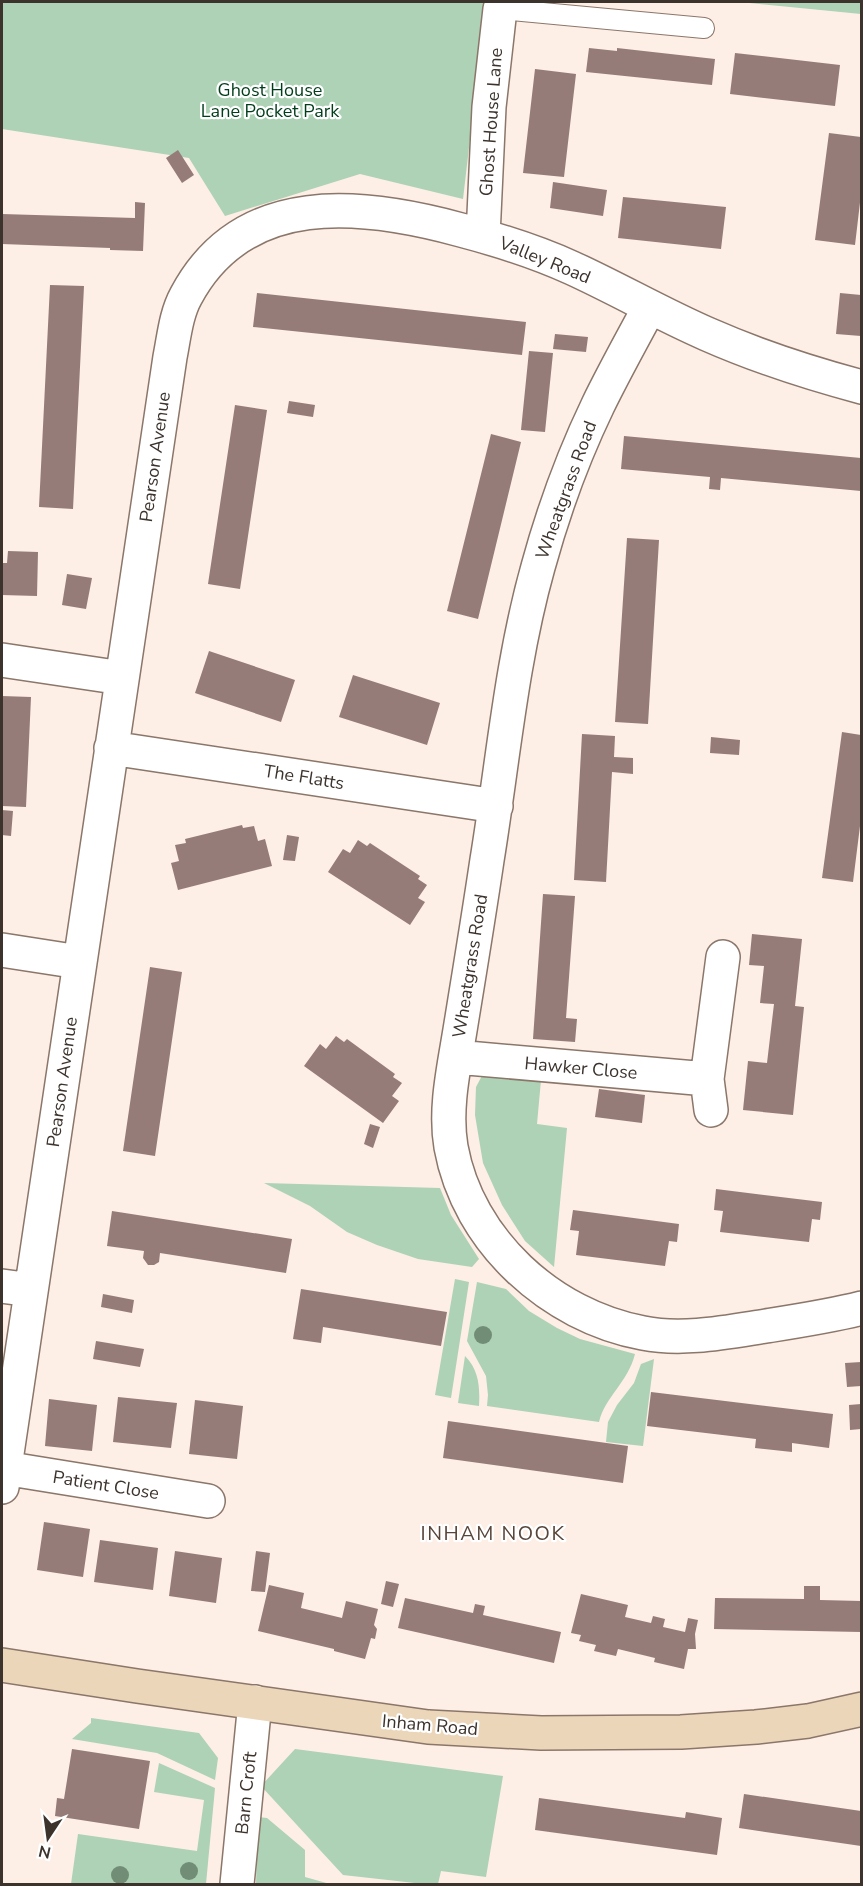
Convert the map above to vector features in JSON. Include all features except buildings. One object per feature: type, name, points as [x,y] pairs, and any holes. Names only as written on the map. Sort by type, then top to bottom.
[{"type":"street","name":"Ghost House Lane","points":[[483,236],[489,107],[500,9]]},
{"type":"street","name":"Valley Road","points":[[220,250],[253,228],[283,217],[327,210],[373,211],[409,217],[503,242],[571,268],[708,335],[816,375],[861,387]]},
{"type":"street","name":"Pearson Avenue","points":[[3,1477],[16,1288],[79,962],[170,357],[178,314],[185,297],[220,250]]},
{"type":"street","name":"Wheatgrass Road","points":[[649,308],[597,406],[572,463],[538,567],[517,658],[456,1058],[450,1109],[451,1145],[460,1182],[483,1227],[510,1262],[538,1286],[573,1309],[608,1323],[643,1333],[690,1336],[755,1328],[861,1308]]},
{"type":"street","points":[[2,660],[122,678]]},
{"type":"street","name":"The Flatts","points":[[111,748],[496,806]]},
{"type":"street","points":[[2,950],[79,962]]},
{"type":"street","name":"Hawker Close","points":[[456,1058],[709,1094],[723,957]]},
{"type":"street","name":"Patient Close","points":[[3,1477],[207,1501]]},
{"type":"street","name":"Inham Road","points":[[2,1665],[428,1727],[541,1733],[681,1732],[756,1727],[808,1721],[861,1709]]},
{"type":"street","name":"Barn Croft","points":[[237,1884],[255,1702]]},
{"type":"lane","points":[[500,9],[704,28]]},
{"type":"green space","name":"Ghost House Lane Pocket Park","points":[[2,2],[486,2],[463,199],[360,174],[225,216],[189,158],[2,129]]},
{"type":"green space","points":[[740,2],[861,2],[861,14]]},
{"type":"green space","points":[[484,1072],[541,1080],[537,1124],[567,1128],[554,1267],[525,1241],[502,1205],[483,1163],[475,1115],[476,1087]]},
{"type":"green space","points":[[264,1183],[440,1188],[451,1215],[479,1259],[472,1267],[418,1259],[377,1245],[347,1232],[310,1206]]},
{"type":"green space","points":[[455,1279],[469,1282],[451,1398],[435,1395]]},
{"type":"green space","points":[[477,1282],[506,1289],[529,1311],[580,1339],[635,1354],[632,1364],[606,1405],[599,1422],[487,1406],[486,1376],[467,1341]]},
{"type":"green space","points":[[465,1356],[470,1361],[478,1379],[479,1406],[458,1403]]},
{"type":"green space","points":[[654,1359],[643,1446],[606,1442],[608,1422],[617,1405],[634,1383],[641,1364]]},
{"type":"green space","points":[[91,1718],[199,1733],[218,1758],[215,1780],[157,1753],[72,1739],[91,1723]]},
{"type":"green space","points":[[295,1749],[503,1776],[486,1877],[441,1871],[438,1884],[424,1884],[343,1875],[261,1786]]},
{"type":"green space","points":[[159,1763],[215,1788],[206,1884],[71,1884],[78,1834],[197,1851],[204,1800],[154,1792]]},
{"type":"green space","points":[[258,1817],[267,1818],[305,1850],[305,1877],[330,1884],[256,1884]]},
{"type":"district","name":"INHAM NOOK","points":[[493,1533]]}]
